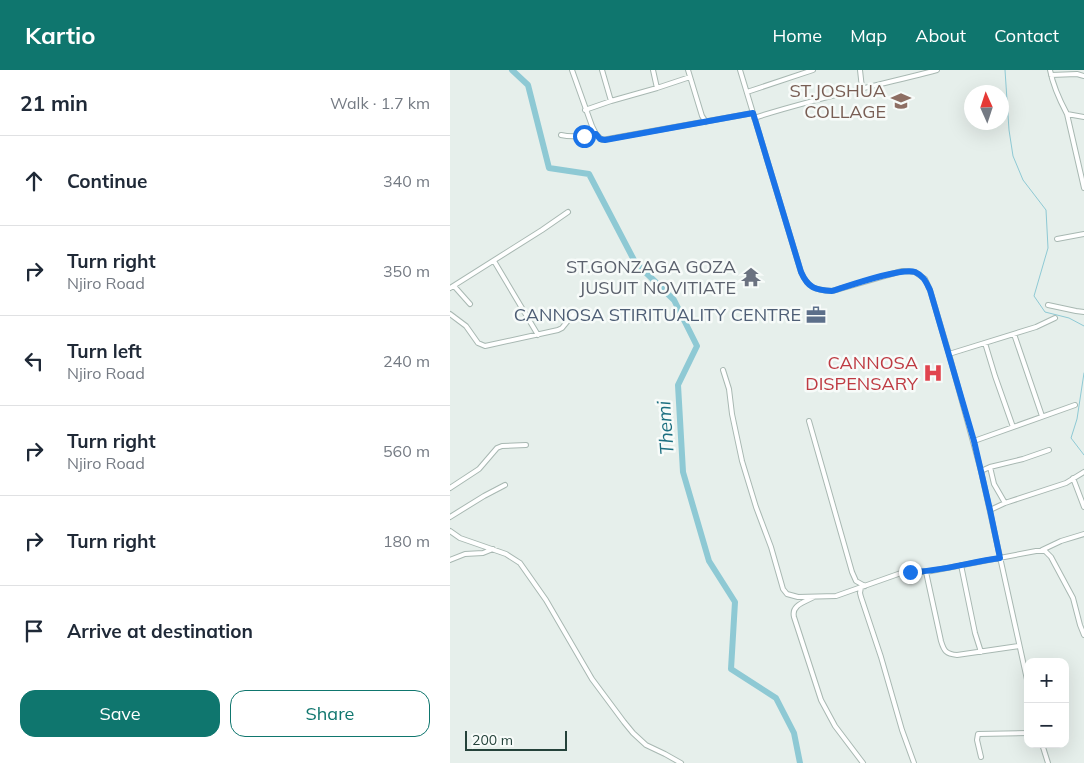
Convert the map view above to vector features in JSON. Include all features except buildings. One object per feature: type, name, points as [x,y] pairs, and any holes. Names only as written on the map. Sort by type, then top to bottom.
[{"type":"street","points":[[572,70],[585,110],[596,134],[600,139],[605,140],[754,115],[836,96],[919,72],[937,70]]},
{"type":"street","points":[[602,70],[611,100]]},
{"type":"street","points":[[652,70],[657,88]]},
{"type":"street","points":[[688,70],[702,116],[706,122]]},
{"type":"street","points":[[740,70],[801,272],[807,283],[814,288],[832,291],[902,271],[910,271],[925,279],[930,290],[974,441],[1024,667]]},
{"type":"street","points":[[792,70],[794,76]]},
{"type":"street","points":[[747,92],[813,70]]},
{"type":"street","points":[[860,70],[862,88]]},
{"type":"street","points":[[1084,76],[1050,72],[1056,93],[1067,114],[1084,188]]},
{"type":"street","points":[[585,110],[611,100],[690,77]]},
{"type":"street","points":[[1067,114],[1084,117]]},
{"type":"street","points":[[561,135],[584,136],[596,134]]},
{"type":"street","points":[[470,304],[452,287],[568,212]]},
{"type":"street","points":[[1057,239],[1084,234]]},
{"type":"street","points":[[494,261],[538,335]]},
{"type":"street","points":[[1048,305],[1084,312]]},
{"type":"street","points":[[450,314],[466,326],[478,343],[482,345],[558,330],[562,328],[574,312]]},
{"type":"street","points":[[949,354],[1036,327],[1055,318]]},
{"type":"street","points":[[1014,334],[1042,416]]},
{"type":"street","points":[[985,343],[1013,427]]},
{"type":"street","points":[[723,370],[729,389],[742,461],[756,508],[771,547],[783,589],[791,596],[798,598],[836,596],[901,574],[926,572],[1042,550],[1084,534]]},
{"type":"street","points":[[974,441],[1075,405]]},
{"type":"street","points":[[809,421],[846,554],[856,581],[863,586]]},
{"type":"street","points":[[450,488],[479,469],[497,448],[502,446],[526,446]]},
{"type":"street","points":[[981,471],[1049,450]]},
{"type":"street","points":[[990,467],[994,484],[1005,503]]},
{"type":"street","points":[[990,510],[1005,503],[1058,486],[1084,472]]},
{"type":"street","points":[[1073,478],[1084,508]]},
{"type":"street","points":[[450,516],[505,485]]},
{"type":"street","points":[[450,532],[460,538],[506,554],[520,563],[546,600],[596,686],[646,745],[681,763]]},
{"type":"street","points":[[450,560],[465,554],[493,550]]},
{"type":"street","points":[[1042,550],[1054,561],[1073,598],[1084,632]]},
{"type":"street","points":[[961,565],[975,633],[981,652]]},
{"type":"street","points":[[926,572],[943,648],[950,655],[1019,646]]},
{"type":"street","points":[[863,586],[860,593],[861,597],[914,763]]},
{"type":"street","points":[[816,596],[795,608],[793,612],[794,618],[821,700],[835,726],[863,763]]},
{"type":"street","points":[[1077,610],[1084,611]]},
{"type":"street","points":[[981,757],[977,740],[978,734],[1024,733]]},
{"type":"street","points":[[1043,748],[1048,763]]},
{"type":"waterway","name":"Themi","points":[[512,70],[528,85],[549,168],[589,174],[635,262],[674,300],[697,346],[678,385],[683,472],[709,561],[735,602],[731,669],[776,698],[794,733],[800,763]]},
{"type":"waterway","points":[[1005,70],[1009,130],[1013,156],[1023,180],[1046,210],[1048,248],[1034,296],[1045,312],[1069,318],[1084,326]]},
{"type":"waterway","points":[[1084,373],[1077,419],[1071,438],[1084,455]]},
{"type":"place","name":"ST.JOSHUA COLLAGE","points":[[901,101]]},
{"type":"place","name":"ST.GONZAGA GOZA JUSUIT NOVITIATE","points":[[751,277]]},
{"type":"place","name":"CANNOSA STIRITUALITY CENTRE","points":[[816,315]]},
{"type":"place","name":"CANNOSA DISPENSARY","points":[[933,373]]},
{"type":"route","points":[[584,136],[596,134],[600,139],[605,140],[753,113],[801,272],[807,283],[814,288],[832,291],[902,271],[915,272],[925,279],[930,290],[974,441],[1000,558],[926,572],[910,572]]}]
